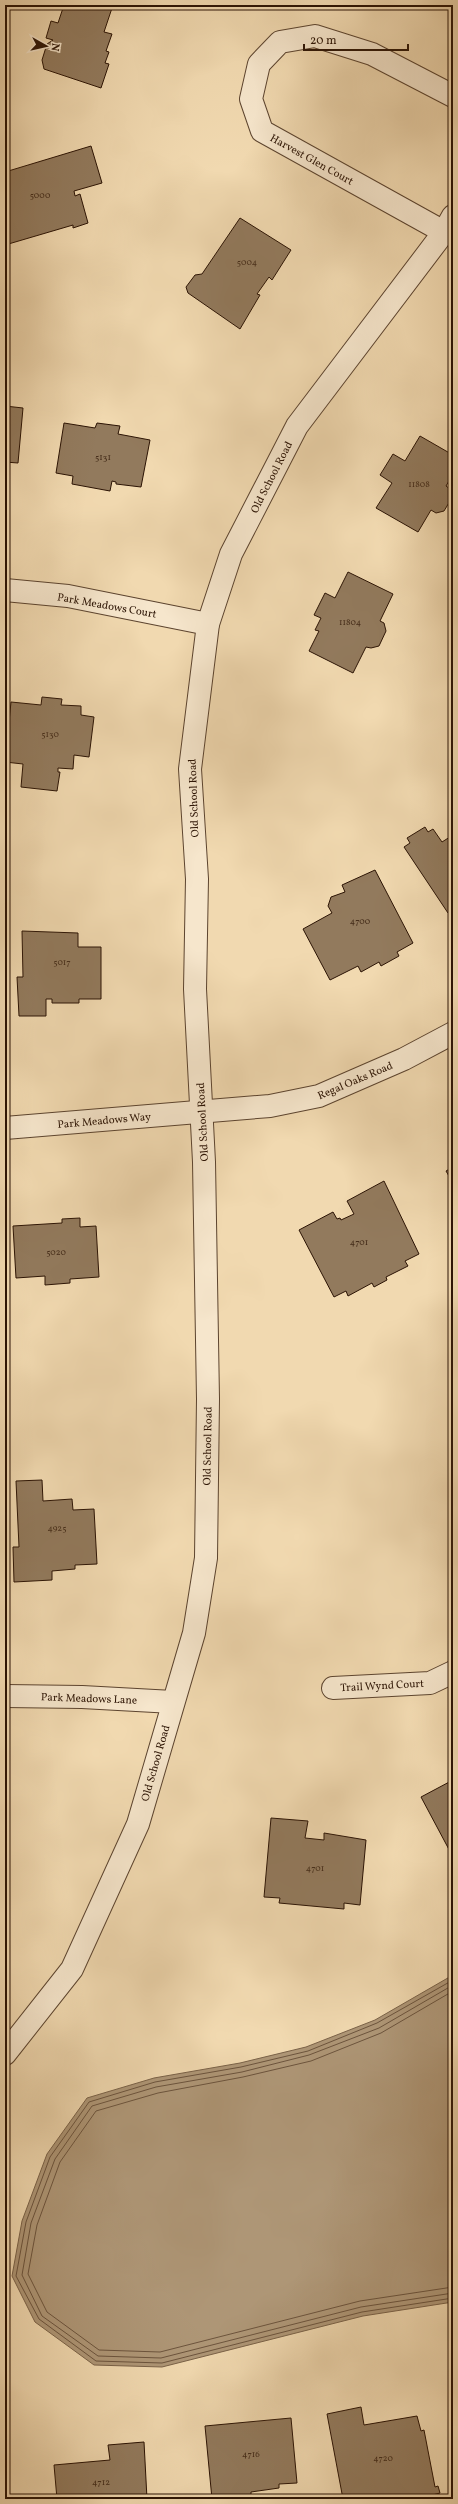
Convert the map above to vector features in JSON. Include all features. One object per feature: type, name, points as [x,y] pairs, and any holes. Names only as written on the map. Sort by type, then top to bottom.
[{"type":"street","name":"Harvest Glen Court","points":[[449,224],[262,131],[251,99],[259,64],[280,42],[315,36],[372,54],[453,96]]},
{"type":"street","name":"Old School Road","points":[[5,2054],[72,1969],[138,1824],[194,1633],[206,1558],[208,1399],[203,1111],[195,989],[197,879],[190,770],[208,624],[231,554],[296,426],[449,224]]},
{"type":"street","name":"Park Meadows Court","points":[[5,590],[68,596],[208,624]]},
{"type":"street","name":"Regal Oaks Road","points":[[203,1111],[270,1106],[319,1096],[404,1059],[453,1033]]},
{"type":"street","name":"Park Meadows Way","points":[[5,1128],[203,1111]]},
{"type":"street","name":"Trail Wynd Court","points":[[334,1688],[430,1683],[453,1672]]},
{"type":"street","name":"Park Meadows Lane","points":[[5,1696],[82,1697],[173,1702]]},
{"type":"water","points":[[453,1975],[453,2302],[363,2316],[162,2367],[94,2365],[35,2322],[12,2276],[22,2221],[47,2154],[87,2098],[154,2078],[240,2063],[306,2047],[375,2020]]},
{"type":"building","points":[[64,5],[113,5],[104,32],[112,34],[106,51],[109,52],[105,63],[109,64],[101,88],[44,69],[42,60],[47,44],[53,40],[46,38],[51,21],[58,23]]},
{"type":"building","points":[[91,146],[102,183],[74,191],[75,196],[80,194],[88,223],[73,228],[73,225],[5,245],[5,172]]},
{"type":"building","points":[[240,218],[291,250],[272,280],[269,277],[257,294],[260,295],[240,329],[188,293],[186,287],[195,275],[202,274]]},
{"type":"building","points":[[5,406],[23,408],[18,463],[5,462]]},
{"type":"building","points":[[64,423],[95,428],[97,423],[120,426],[118,434],[150,440],[141,487],[116,484],[116,482],[112,481],[110,491],[72,484],[73,476],[56,473]]},
{"type":"building","points":[[420,436],[453,455],[453,474],[446,486],[450,489],[453,496],[444,511],[436,513],[431,510],[418,532],[376,508],[392,483],[380,475],[393,454],[405,461]]},
{"type":"building","points":[[348,572],[393,594],[380,621],[384,623],[386,631],[379,646],[371,648],[366,647],[353,673],[309,651],[319,631],[315,630],[321,618],[314,615],[325,593],[335,598]]},
{"type":"building","points":[[42,697],[62,699],[61,705],[81,706],[81,715],[94,717],[89,757],[74,755],[73,769],[58,768],[58,772],[60,772],[57,791],[21,787],[23,764],[5,762],[11,702],[41,705]]},
{"type":"building","points":[[425,827],[428,832],[433,829],[442,842],[453,835],[453,910],[448,913],[404,847],[410,843],[407,838]]},
{"type":"building","points":[[375,870],[413,943],[397,952],[399,956],[381,966],[379,962],[361,972],[358,966],[330,980],[303,929],[332,913],[328,906],[331,897],[345,892],[342,885]]},
{"type":"building","points":[[22,931],[78,933],[78,947],[101,947],[101,999],[79,999],[79,1003],[52,1003],[52,999],[46,999],[46,1016],[19,1016],[17,977],[23,977]]},
{"type":"building","points":[[453,1167],[453,1183],[446,1171]]},
{"type":"building","points":[[384,1181],[419,1254],[405,1261],[408,1266],[386,1277],[387,1280],[374,1287],[372,1283],[348,1296],[346,1291],[334,1297],[299,1230],[333,1212],[337,1219],[340,1218],[341,1220],[354,1214],[347,1201]]},
{"type":"building","points":[[80,1218],[80,1227],[96,1226],[99,1277],[70,1279],[70,1283],[45,1285],[45,1276],[16,1278],[13,1226],[62,1223],[62,1219]]},
{"type":"building","points":[[42,1480],[43,1501],[72,1499],[73,1510],[94,1509],[97,1564],[75,1565],[75,1569],[52,1571],[52,1580],[14,1582],[13,1547],[19,1547],[16,1481]]},
{"type":"building","points":[[453,1780],[453,1857],[421,1797]]},
{"type":"building","points":[[271,1818],[308,1821],[305,1838],[324,1840],[324,1833],[366,1840],[360,1905],[344,1903],[344,1909],[279,1903],[280,1898],[264,1897]]},
{"type":"building","points":[[361,2407],[364,2425],[417,2416],[421,2431],[424,2430],[435,2487],[438,2486],[440,2493],[417,2499],[399,2499],[398,2496],[381,2499],[343,2499],[327,2414]]},
{"type":"building","points":[[291,2418],[297,2483],[279,2484],[279,2488],[251,2492],[251,2499],[212,2499],[205,2426]]},
{"type":"building","points":[[144,2442],[147,2499],[57,2499],[54,2465],[110,2460],[108,2445]]}]
